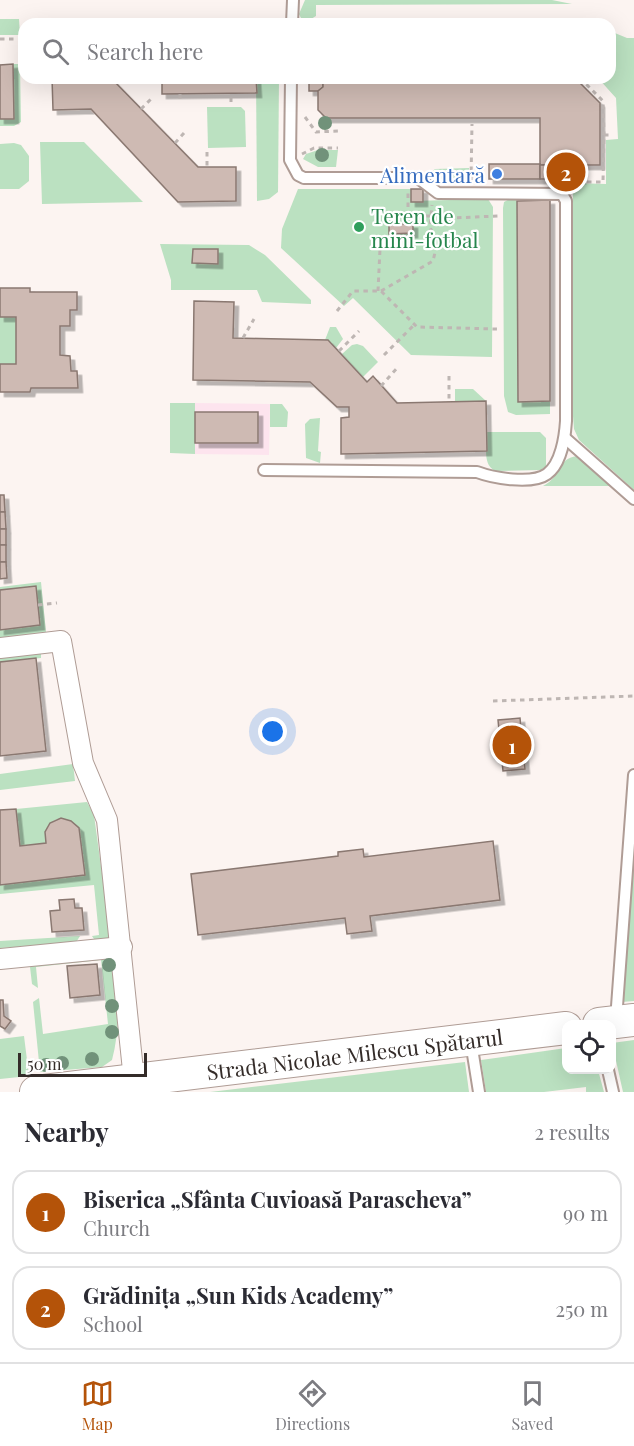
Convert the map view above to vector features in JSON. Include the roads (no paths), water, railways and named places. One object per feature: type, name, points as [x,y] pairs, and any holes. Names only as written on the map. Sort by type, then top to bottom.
[{"type":"main road","name":"Strada Nicolae Milescu Spătarul","points":[[36,1092],[562,1029]]},
{"type":"street","points":[[0,648],[61,641],[83,763],[107,820],[122,947],[134,1080]]},
{"type":"street","points":[[0,959],[122,947]]},
{"type":"lane","points":[[292,18],[293,0]]},
{"type":"lane","points":[[264,470],[477,472],[496,478],[539,478],[553,467],[565,438],[566,201],[562,194],[438,193],[418,178],[304,178],[298,175],[290,160],[291,84]]},
{"type":"lane","points":[[565,438],[634,499]]},
{"type":"lane","points":[[616,1022],[634,775]]},
{"type":"lane","points":[[471,1040],[479,1092]]},
{"type":"lane","points":[[609,1074],[613,1092]]},
{"type":"place","name":"Grădinița „Sun Kids Academy”","points":[[566,172]]},
{"type":"place","name":"Alimentară","points":[[497,174]]},
{"type":"place","name":"Teren de mini-fotbal","points":[[359,227]]},
{"type":"place","name":"Biserica „Sfânta Cuvioasă Parascheva”","points":[[512,745]]}]
